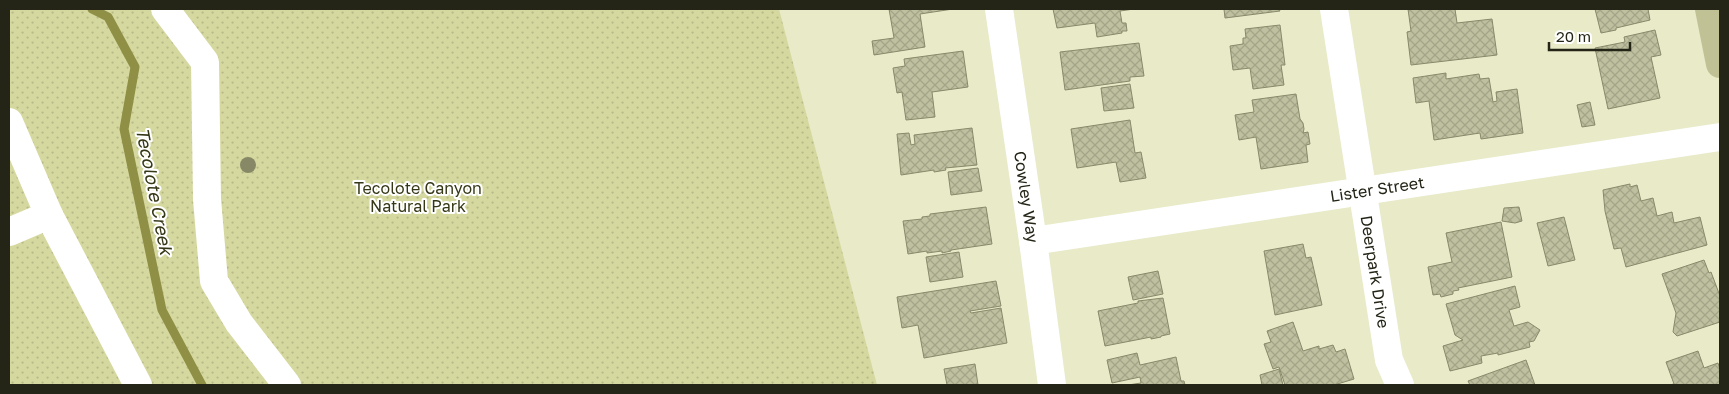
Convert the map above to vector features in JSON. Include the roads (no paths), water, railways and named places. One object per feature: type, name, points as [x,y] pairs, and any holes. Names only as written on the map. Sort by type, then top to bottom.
[{"type":"main road","points":[[1709,9],[1720,64]]},
{"type":"street","points":[[165,9],[205,62],[207,199],[214,281],[239,324],[287,385]]},
{"type":"street","name":"Cowley Way","points":[[999,9],[1052,385]]},
{"type":"street","name":"Deerpark Drive","points":[[1334,9],[1361,191],[1389,360],[1400,385]]},
{"type":"street","points":[[9,122],[50,215],[138,385]]},
{"type":"street","name":"Lister Street","points":[[1033,241],[1720,136]]},
{"type":"street","points":[[9,232],[50,215]]},
{"type":"waterway","name":"Tecolote Creek","points":[[92,9],[108,17],[135,67],[124,129],[162,310],[202,385]]},
{"type":"park label","name":"Tecolote Canyon Natural Park","points":[[418,197]]}]
